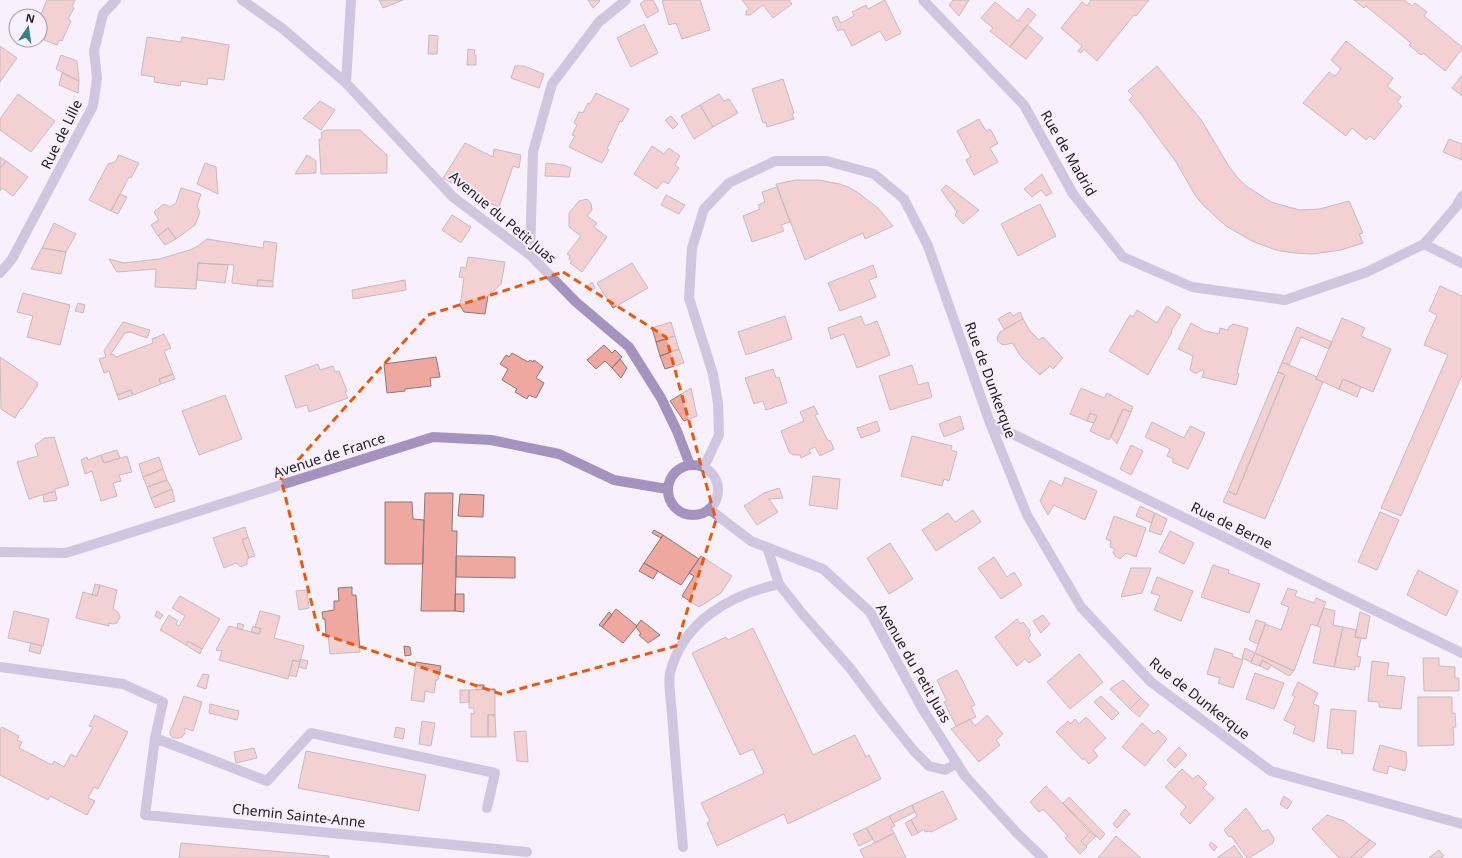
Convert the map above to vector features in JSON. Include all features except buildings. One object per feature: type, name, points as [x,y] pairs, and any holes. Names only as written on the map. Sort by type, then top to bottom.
[{"type":"street","name":"Rue de Lille","points":[[0,273],[12,259],[93,106],[97,78],[94,51],[103,14],[116,0]]},
{"type":"street","points":[[242,0],[283,29],[346,83]]},
{"type":"street","points":[[346,83],[351,0]]},
{"type":"street","points":[[530,255],[533,152],[552,84],[599,22],[626,0]]},
{"type":"street","name":"Rue de Madrid","points":[[923,0],[1024,105],[1073,194],[1123,257],[1192,287],[1285,300],[1368,272],[1424,244],[1456,207],[1462,196]]},
{"type":"street","name":"Avenue du Petit Juas","points":[[346,83],[453,197],[530,255],[576,302],[628,347],[660,398],[677,431],[690,465]]},
{"type":"street","name":"Rue de Dunkerque","points":[[704,467],[719,435],[718,403],[713,374],[689,298],[692,248],[704,209],[729,184],[775,161],[827,161],[874,174],[904,199],[928,246],[990,422],[1027,516],[1081,607],[1151,682],[1270,770],[1462,824]]},
{"type":"street","points":[[1424,244],[1462,263]]},
{"type":"street","name":"Rue de Berne","points":[[990,422],[1462,654]]},
{"type":"street","name":"Avenue de France","points":[[0,552],[66,553],[433,437],[491,440],[559,454],[614,480],[667,489]]},
{"type":"street","points":[[690,465],[704,467],[714,478],[718,491],[714,503],[709,509],[695,515],[681,512],[672,504],[667,489],[669,480],[679,469],[690,465]]},
{"type":"street","name":"Avenue du Petit Juas","points":[[709,509],[751,541],[824,569],[870,612],[922,708],[965,776],[1006,821],[1043,858]]},
{"type":"street","points":[[767,547],[779,584],[800,612],[850,668],[882,712],[914,751],[929,766],[945,770],[958,763]]},
{"type":"street","points":[[683,847],[670,675],[680,646],[699,623],[731,600],[759,588],[779,584]]},
{"type":"street","name":"Chemin Sainte-Anne","points":[[0,667],[123,684],[163,702],[155,738],[145,815],[527,852]]},
{"type":"street","points":[[155,738],[266,781],[311,733],[495,773],[487,808]]},
{"type":"highlighted area","points":[[563,272],[666,337],[716,520],[676,646],[501,694],[319,633],[281,479],[428,315]]}]
